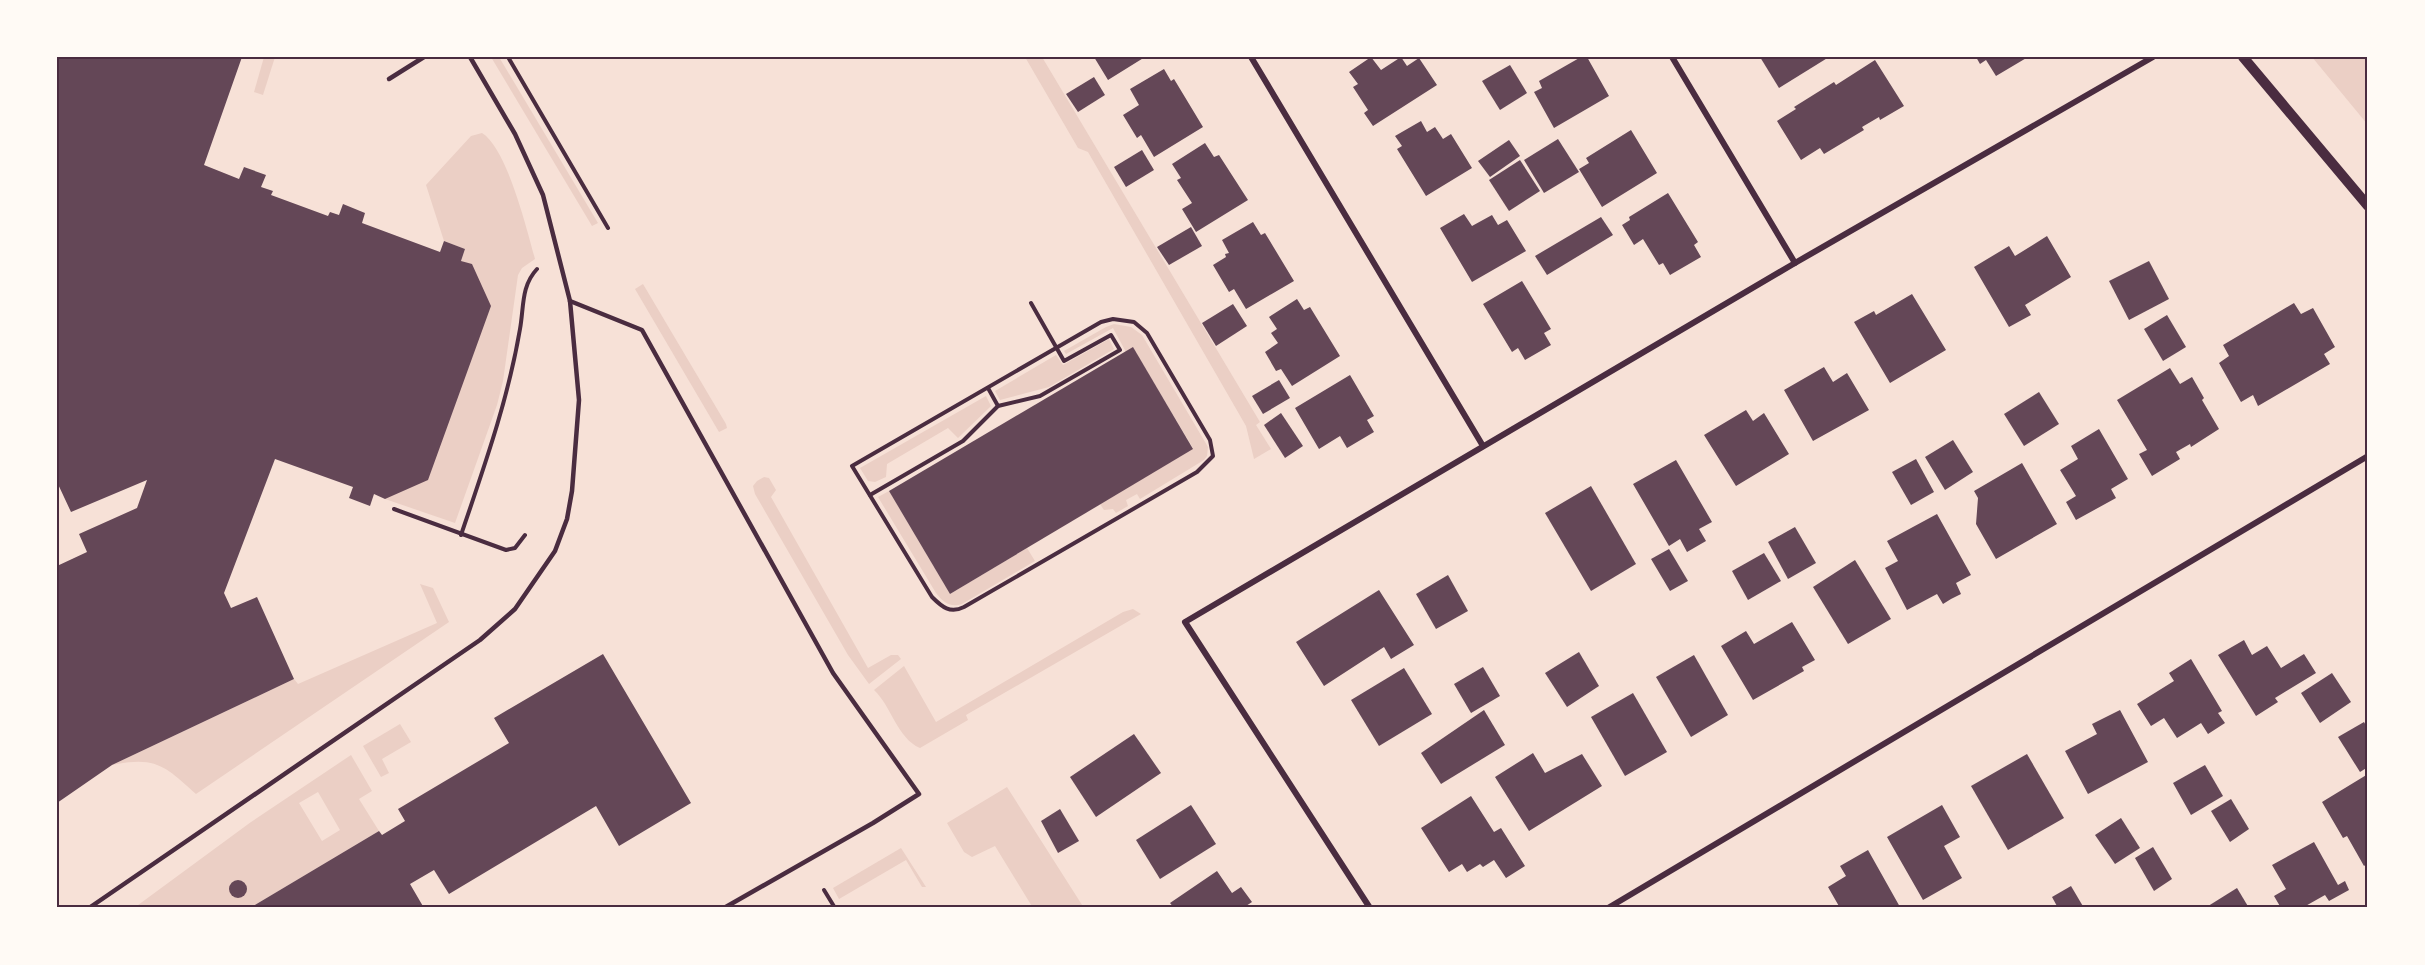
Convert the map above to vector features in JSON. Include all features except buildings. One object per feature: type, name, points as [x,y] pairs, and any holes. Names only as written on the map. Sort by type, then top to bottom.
[{"type":"street","points":[[1251,57],[1482,446]]},
{"type":"street","points":[[1671,57],[1795,263]]},
{"type":"street","points":[[1370,908],[1185,622],[1795,263],[2153,57]]},
{"type":"street","points":[[2243,57],[2368,206]]},
{"type":"street","points":[[1608,908],[2368,456]]},
{"type":"lane","points":[[389,79],[424,57]]},
{"type":"lane","points":[[89,908],[480,640],[515,609],[555,551],[567,519],[572,491],[579,400],[570,301],[543,195],[515,134],[470,57]]},
{"type":"lane","points":[[570,301],[642,330],[833,673],[919,794],[873,823],[724,908]]},
{"type":"path","points":[[508,57],[608,228]]},
{"type":"path","points":[[461,535],[505,404],[520,328],[525,287],[530,276],[538,268]]},
{"type":"path","points":[[870,495],[963,441],[998,406],[1040,396],[1120,350],[1111,335],[1064,361],[1031,303]]},
{"type":"path","points":[[1113,319],[1126,320],[1142,327],[1210,440],[1213,456],[1197,472],[957,611],[944,608],[932,597],[852,466],[988,388],[1101,322],[1113,319]]},
{"type":"path","points":[[988,388],[998,406]]},
{"type":"path","points":[[393,509],[506,550],[515,548],[525,535]]},
{"type":"path","points":[[824,890],[835,908]]},
{"type":"shaded area","points":[[264,57],[275,57],[263,95],[254,92]]},
{"type":"shaded area","points":[[491,57],[499,57],[598,223],[592,226]]},
{"type":"shaded area","points":[[1025,57],[1042,57],[1260,422],[1256,425],[1271,449],[1254,459],[1246,426],[1088,152],[1078,148]]},
{"type":"shaded area","points":[[2312,57],[2368,57],[2368,125]]},
{"type":"shaded area","points":[[482,133],[500,155],[508,172],[535,259],[522,268],[518,275],[503,381],[497,405],[455,523],[385,499],[472,265],[461,261],[465,249],[444,241],[426,185],[471,136]]},
{"type":"shaded area","points":[[643,284],[727,428],[719,432],[635,289]]},
{"type":"shaded area","points":[[1114,324],[1131,327],[1142,335],[1208,447],[1204,460],[1140,499],[1137,494],[1126,500],[1128,506],[1116,513],[1113,509],[1104,510],[1100,504],[1193,448],[1133,348],[1126,352],[1113,328],[1066,354],[1064,351]]},
{"type":"shaded area","points":[[1109,339],[1114,349],[1049,387],[1000,400],[995,391],[1056,355],[1063,365]]},
{"type":"shaded area","points":[[986,396],[991,406],[958,438],[948,428],[887,464],[886,477],[875,482],[868,481],[860,468]]},
{"type":"shaded area","points":[[764,477],[769,478],[776,490],[771,497],[868,668],[891,655],[898,655],[901,659],[869,684],[848,655],[755,494],[753,486]]},
{"type":"shaded area","points":[[889,491],[950,594],[1027,548],[1035,561],[962,604],[947,603],[936,593],[878,497]]},
{"type":"shaded area","points":[[420,584],[433,588],[449,622],[196,794],[176,776],[159,766],[139,762],[112,765],[294,679],[298,684],[437,623]]},
{"type":"shaded area","points":[[1133,609],[1141,614],[966,715],[968,720],[920,748],[900,730],[886,705],[874,690],[904,666],[936,722],[1123,612]]},
{"type":"shaded area","points":[[400,724],[411,742],[382,759],[389,773],[381,777],[363,746]]},
{"type":"shaded area","points":[[351,755],[372,791],[359,799],[379,831],[250,908],[134,908],[251,822]],"holes":[[[318,792],[340,830],[322,841],[299,803]]]},
{"type":"shaded area","points":[[1007,787],[1084,908],[1033,908],[995,846],[972,857],[964,852],[947,823]]},
{"type":"shaded area","points":[[901,848],[926,887],[922,887],[906,860],[839,899],[833,888]]}]
